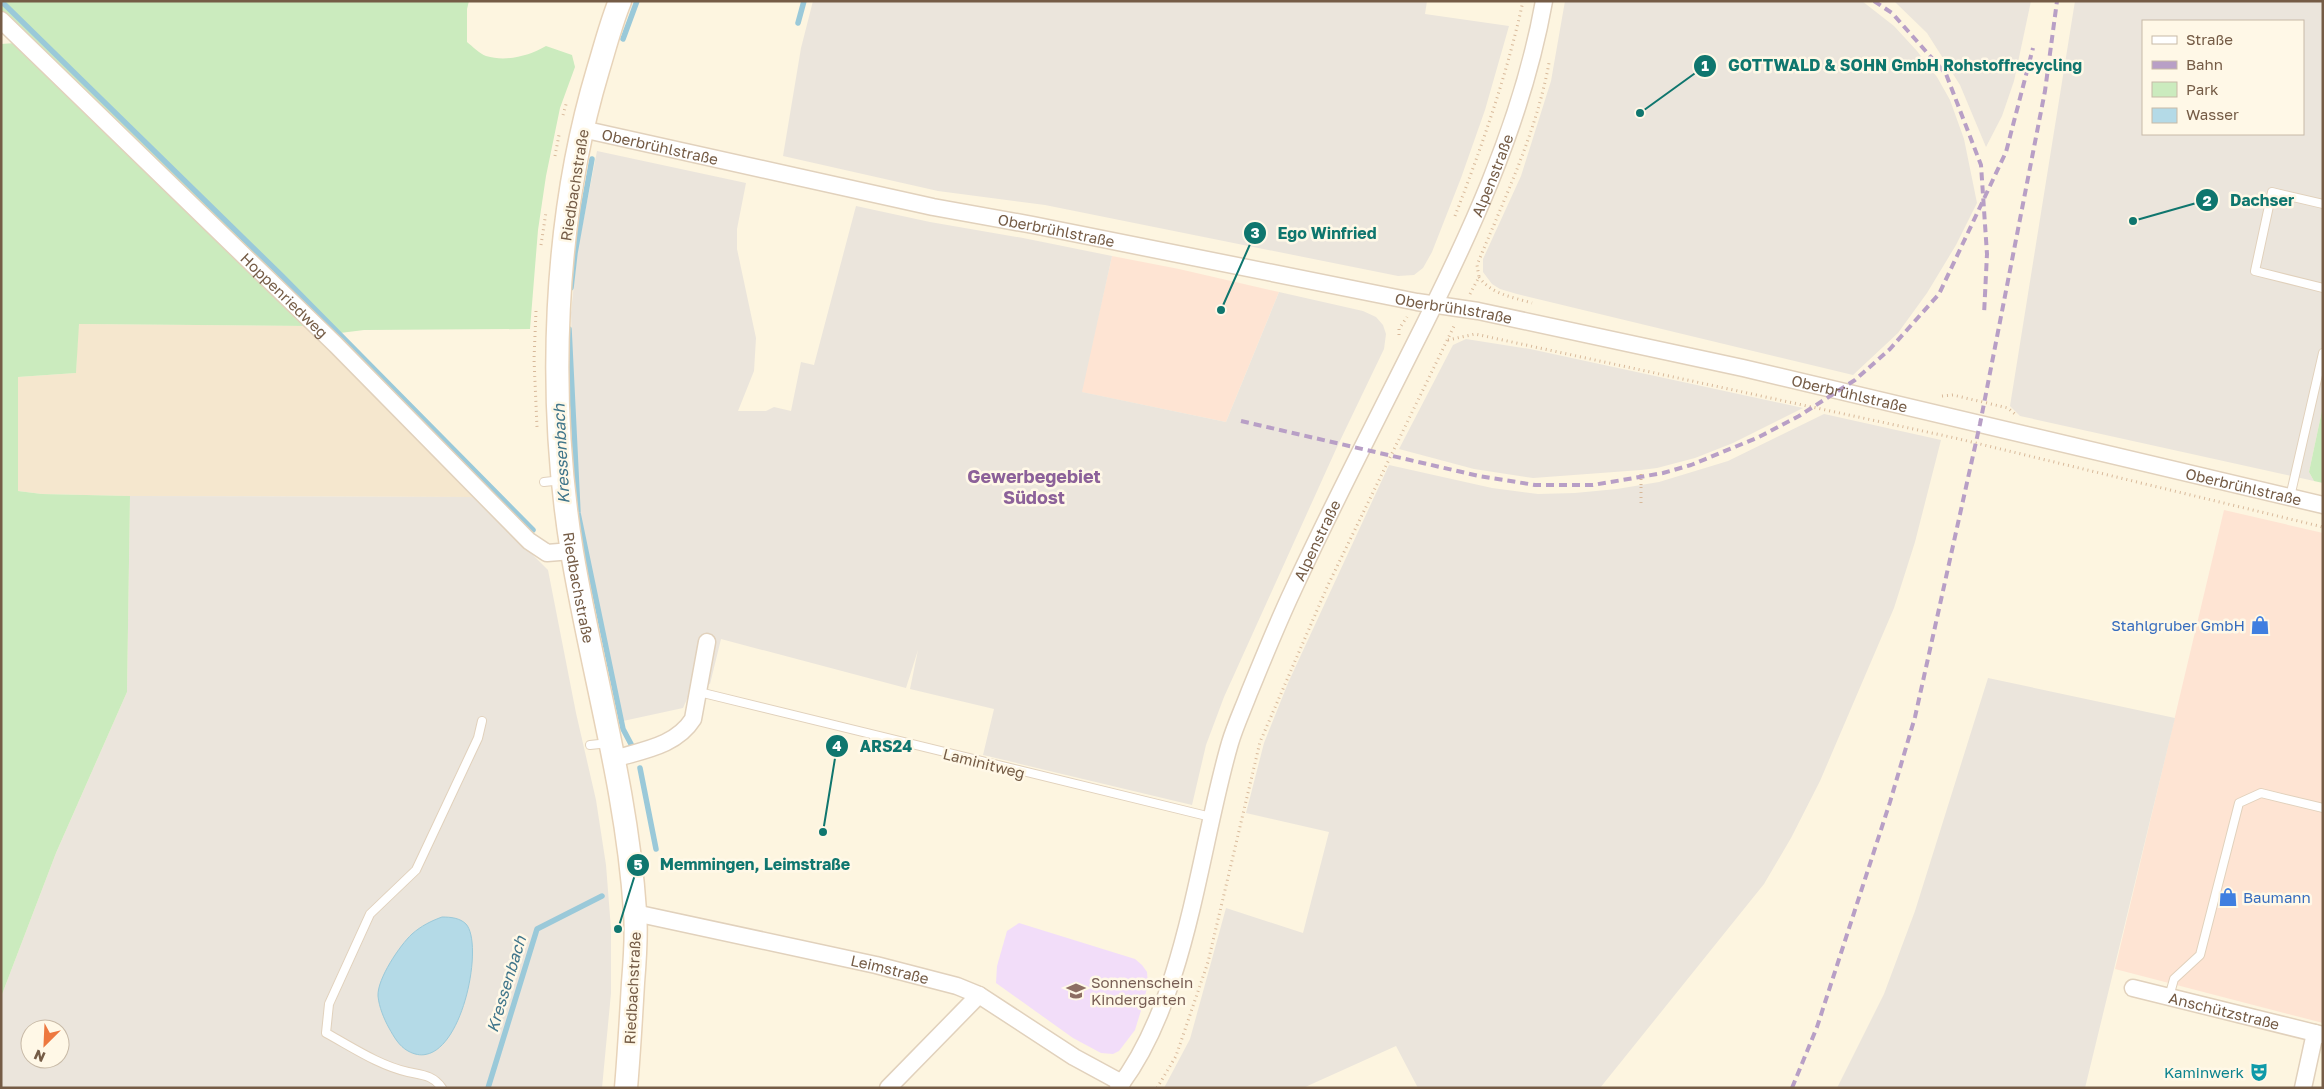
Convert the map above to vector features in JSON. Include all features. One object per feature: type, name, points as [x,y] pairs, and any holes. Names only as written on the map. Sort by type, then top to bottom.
[{"type":"street","name":"Riedbachstraße","points":[[620,1],[582,129],[565,233],[560,296],[559,402],[554,481],[572,551],[605,749],[624,812],[635,913],[636,948],[626,1088]]},
{"type":"street","name":"Alpenstraße","points":[[1120,1086],[1143,1049],[1168,990],[1186,930],[1211,817],[1231,739],[1274,633],[1320,531],[1466,240],[1497,162],[1528,69],[1544,1]]},
{"type":"street","name":"Hoppenriedweg","points":[[1,20],[336,345],[529,541],[547,554],[572,551]]},
{"type":"street","name":"Oberbrühlstraße","points":[[582,129],[924,206],[1434,305],[1478,311],[1743,368],[2323,505]]},
{"type":"street","points":[[605,749],[660,745],[677,738],[687,728],[693,719],[707,642]]},
{"type":"street","name":"Leimstraße","points":[[635,913],[876,965],[957,986],[978,995],[1120,1086]]},
{"type":"street","name":"Anschützstraße","points":[[2133,988],[2319,1034],[2303,1088]]},
{"type":"street","points":[[888,1088],[978,995]]},
{"type":"lane","points":[[2323,204],[2272,192],[2255,271],[2323,288]]},
{"type":"lane","points":[[2290,497],[2323,353]]},
{"type":"lane","name":"Laminitweg","points":[[699,692],[1211,817]]},
{"type":"lane","points":[[442,1088],[428,1075],[398,1069],[376,1061],[326,1033],[327,1018],[330,1004],[370,914],[416,870],[478,738],[482,721]]},
{"type":"lane","points":[[2169,997],[2174,979],[2200,955],[2239,803],[2261,793],[2323,808]]},
{"type":"path","name":"Alpenstraße","points":[[1452,224],[1477,160],[1499,93],[1523,1]]},
{"type":"path","name":"Alpenstraße","points":[[1157,1088],[1176,1056],[1208,962],[1260,742],[1328,585],[1447,340],[1475,334],[1657,372],[1956,438],[2323,527]]},
{"type":"path","points":[[1640,503],[1641,470]]},
{"type":"shaded area","points":[[813,1],[1427,1],[1425,14],[1509,26],[1485,110],[1432,252],[1423,268],[1414,275],[1398,276],[1045,205],[938,191],[783,156],[801,48]]},
{"type":"shaded area","points":[[1565,1],[1862,1],[1894,26],[1917,51],[1937,77],[1950,100],[1964,139],[1977,203],[1956,245],[1927,293],[1898,333],[1853,375],[1517,294],[1500,289],[1492,284],[1483,272],[1483,259],[1521,176],[1551,81]]},
{"type":"shaded area","points":[[1894,1],[2031,1],[2014,81],[2002,116],[1986,147],[1960,85],[1927,33]]},
{"type":"shaded area","points":[[2075,1],[2323,1],[2323,406],[2309,472],[2314,481],[2020,416],[2010,406]]},
{"type":"shaded area","points":[[597,151],[746,183],[737,229],[737,249],[756,338],[754,371],[738,411],[766,411],[774,407],[791,411],[801,362],[814,365],[856,206],[930,222],[1112,256],[1082,392],[1226,422],[1279,292],[1363,311],[1376,317],[1383,325],[1386,334],[1384,349],[1337,447],[1224,697],[1206,745],[1192,805],[983,755],[994,709],[910,689],[918,650],[906,688],[721,639],[710,684],[691,690],[683,708],[623,721],[579,508],[572,355],[571,313],[577,253]]},
{"type":"shaded area","points":[[1112,256],[1279,292],[1226,422],[1081,392]]},
{"type":"shaded area","points":[[78,324],[308,326],[475,497],[130,496],[42,494],[18,491],[18,377],[76,373]]},
{"type":"shaded area","points":[[1466,339],[1530,349],[1803,408],[1733,443],[1695,458],[1657,468],[1641,470],[1533,478],[1474,469],[1399,449],[1453,345]]},
{"type":"shaded area","points":[[1824,414],[1941,440],[1915,542],[1894,608],[1820,781],[1791,838],[1764,884],[1600,1088],[1418,1088],[1396,1046],[1303,1088],[1164,1088],[1190,1039],[1226,908],[1303,933],[1329,832],[1246,813],[1264,743],[1288,683],[1389,465],[1492,488],[1538,494],[1617,489],[1659,482],[1728,461]]},
{"type":"shaded area","points":[[130,496],[475,497],[548,570],[576,713],[596,800],[606,865],[611,929],[611,993],[602,1088],[1,1088],[1,997],[56,853],[127,692]]},
{"type":"shaded area","points":[[2224,510],[2323,533],[2323,1023],[2115,969]]},
{"type":"shaded area","points":[[1988,678],[2175,718],[2085,1088],[1837,1088],[1884,994],[1915,911]]},
{"type":"shaded area","name":"Sonnenschein Kindergarten","points":[[1019,923],[1135,959],[1142,965],[1147,972],[1148,984],[1143,1004],[1135,1030],[1119,1051],[1113,1054],[1101,1053],[1073,1038],[996,983],[997,966],[1007,931]]},
{"type":"green space","points":[[1,1],[469,1],[467,9],[467,42],[484,55],[494,58],[517,57],[532,53],[546,46],[572,55],[575,67],[560,108],[546,176],[538,230],[530,329],[364,330],[332,334],[31,42],[1,11]]},
{"type":"green space","points":[[15,43],[308,326],[79,324],[76,373],[18,377],[18,491],[42,494],[130,496],[127,692],[56,853],[1,997],[1,44]]},
{"type":"green space","points":[[2323,406],[2323,483],[2314,481],[2309,472]]},
{"type":"water","points":[[442,917],[455,918],[466,924],[471,937],[470,981],[454,1029],[441,1046],[426,1054],[408,1051],[397,1041],[382,1013],[378,996],[381,981],[390,963],[407,939],[415,931]]},
{"type":"waterway","points":[[1,1],[282,276],[533,530]]},
{"type":"waterway","name":"Kressenbach","points":[[623,39],[637,1]]},
{"type":"waterway","name":"Kressenbach","points":[[798,23],[804,1]]},
{"type":"waterway","name":"Kressenbach","points":[[571,288],[575,253],[592,159]]},
{"type":"waterway","name":"Kressenbach","points":[[569,329],[578,513],[623,729],[631,744]]},
{"type":"waterway","name":"Kressenbach","points":[[640,768],[656,849]]},
{"type":"waterway","name":"Kressenbach","points":[[488,1088],[537,929],[602,896]]},
{"type":"railway","points":[[1874,1],[1892,13],[1946,74],[1981,165],[1987,254],[1984,315]]},
{"type":"railway","points":[[1792,1088],[1817,1027],[1890,802],[1915,717],[1980,424],[2045,91],[2057,1]]},
{"type":"railway","points":[[1241,421],[1479,476],[1535,485],[1593,485],[1663,473],[1691,465],[1759,437],[1799,416],[1855,380],[1890,349],[1939,294],[2006,152],[2033,48]]},
{"type":"place","name":"GOTTWALD & SOHN GmbH Rohstoffrecycling","points":[[1640,113]]},
{"type":"place","name":"Dachser","points":[[2133,221]]},
{"type":"place","name":"Ego Winfried","points":[[1221,310]]},
{"type":"place","name":"Stahlgruber GmbH","points":[[2260,625]]},
{"type":"place","name":"ARS24","points":[[823,832]]},
{"type":"place","name":"Baumann","points":[[2228,897]]},
{"type":"place","name":"Memmingen, Leimstraße","points":[[618,929]]},
{"type":"place","name":"Sonnenschein Kindergarten","points":[[1076,991]]},
{"type":"place","name":"Kaminwerk","points":[[2259,1072]]},
{"type":"district","name":"Gewerbegebiet Südost","points":[[1034,486]]}]
